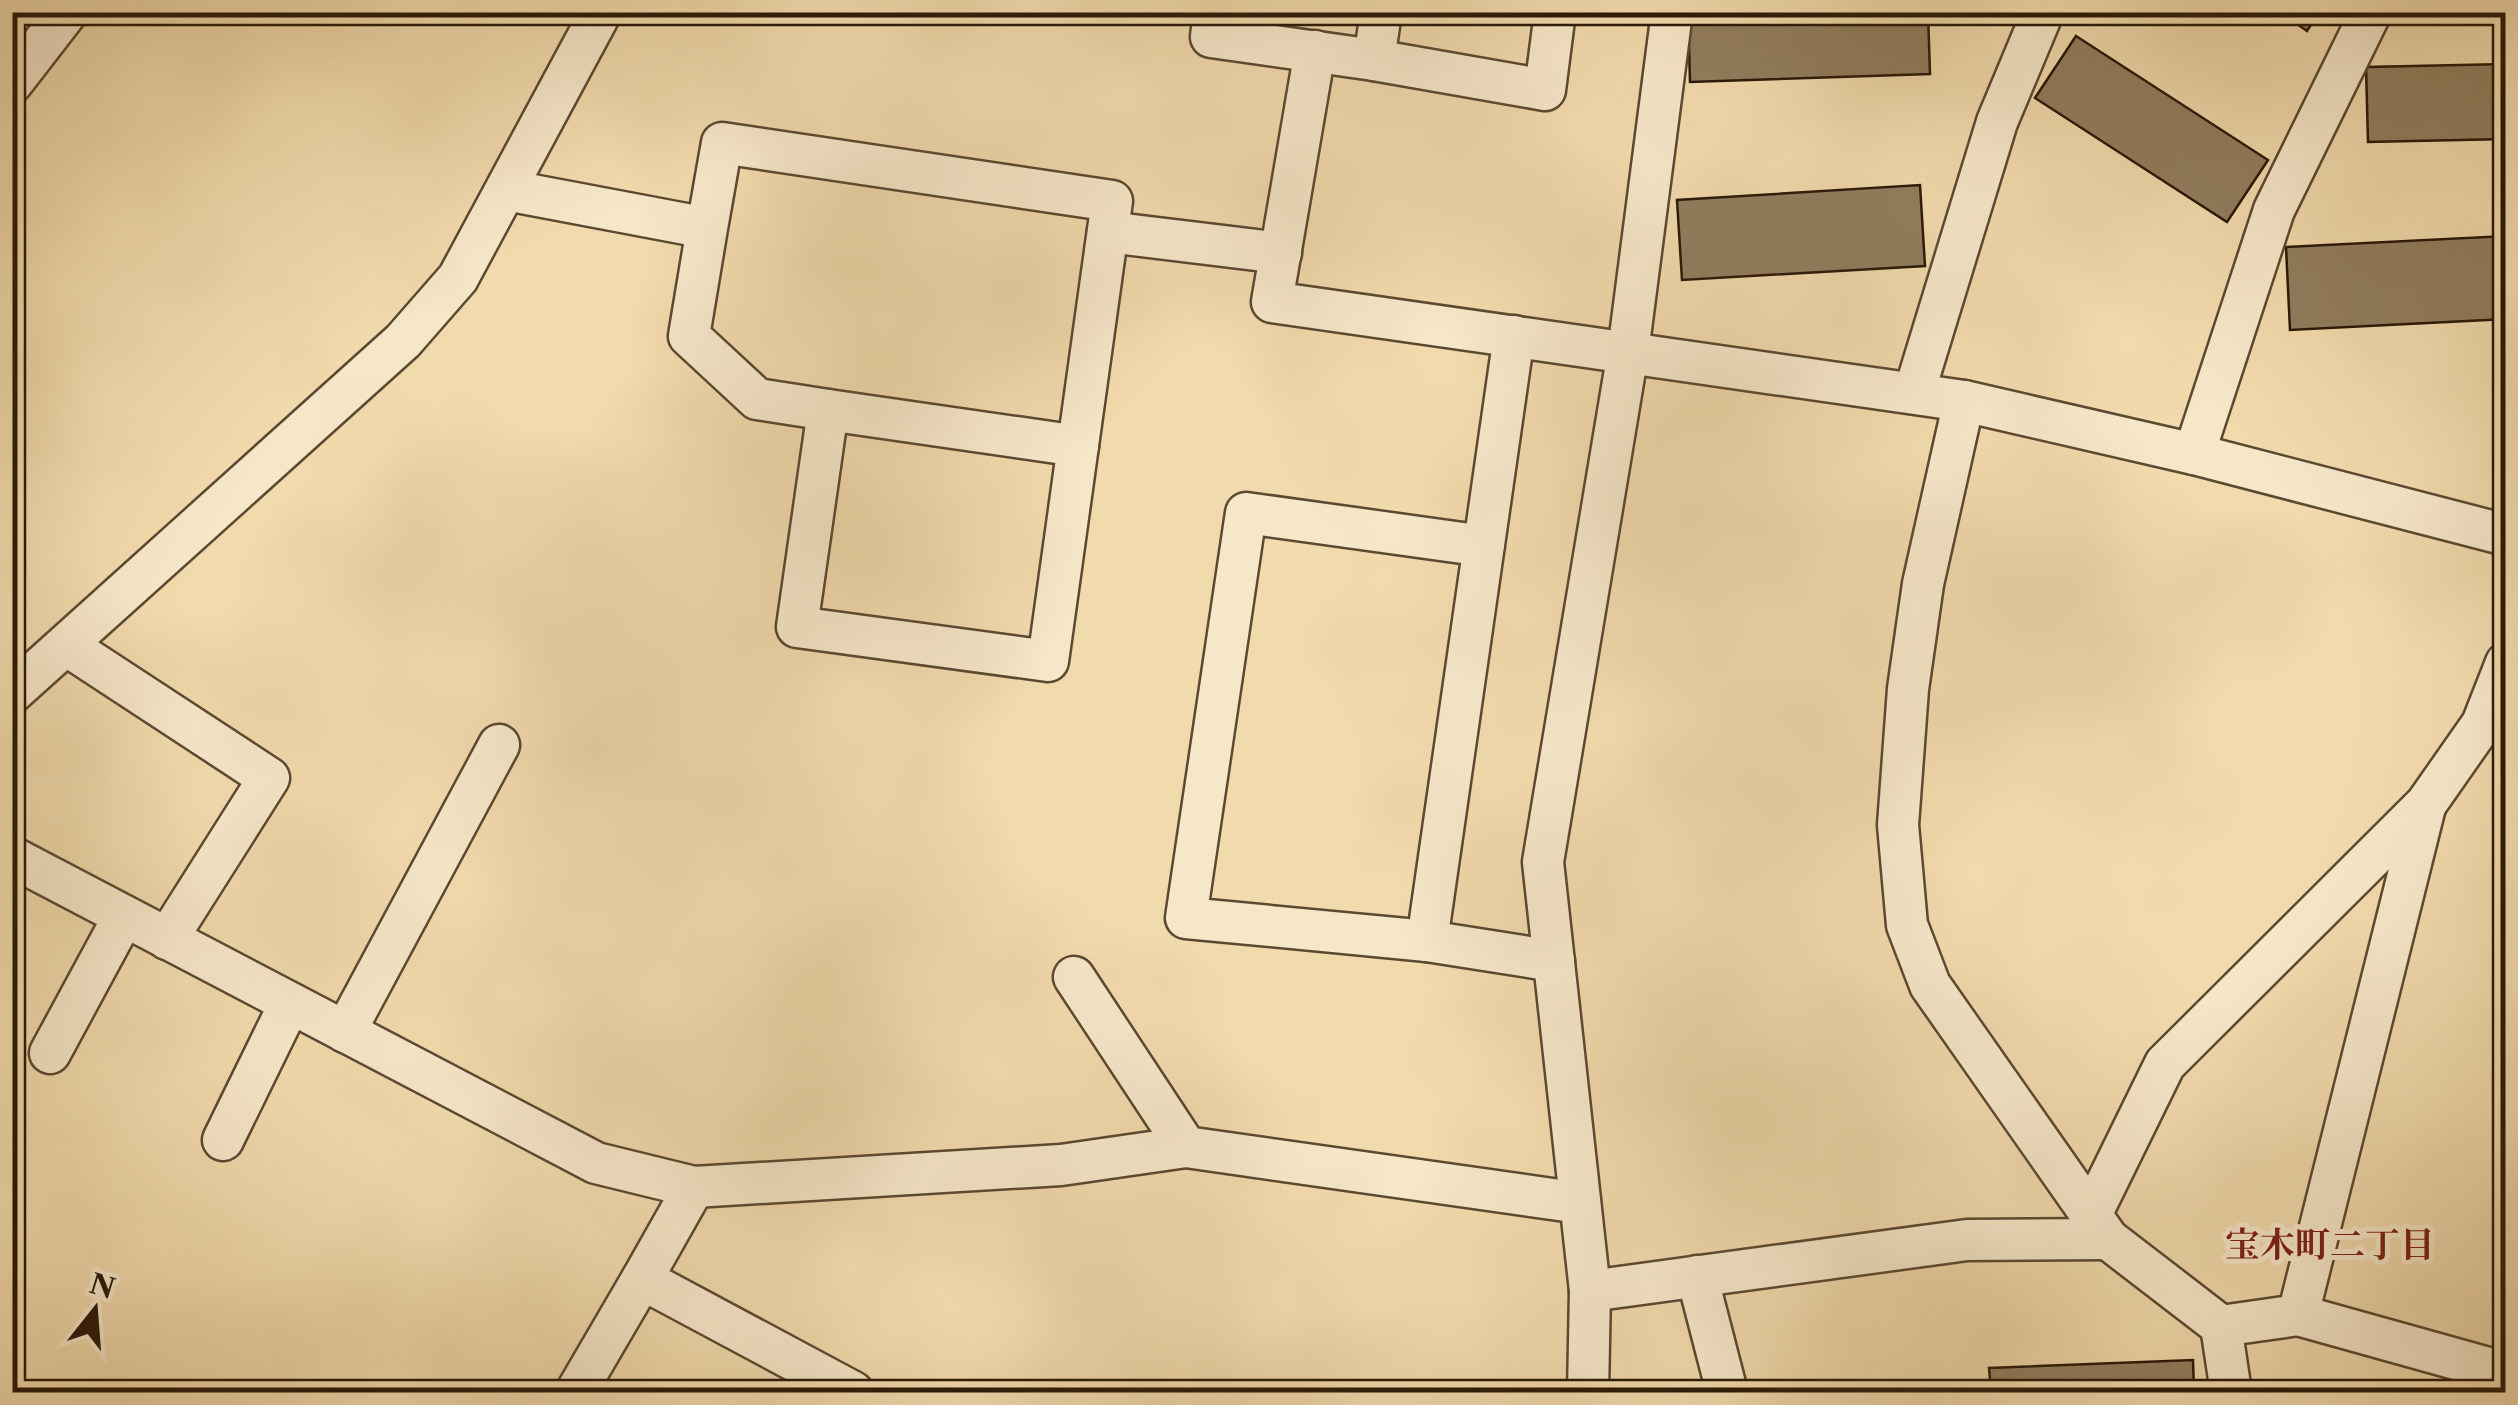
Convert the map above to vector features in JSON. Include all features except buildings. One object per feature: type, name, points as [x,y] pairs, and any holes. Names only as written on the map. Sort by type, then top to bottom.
[{"type":"street","points":[[12,83],[66,12]]},
{"type":"street","points":[[12,693],[402,341],[458,278],[601,12]]},
{"type":"street","points":[[1214,12],[1211,36],[1545,90],[1555,12]]},
{"type":"street","points":[[1374,60],[1382,12]]},
{"type":"street","points":[[1588,1392],[1590,1291],[1543,862],[1628,352],[1672,12]]},
{"type":"street","points":[[1914,394],[1998,122],[2043,12]]},
{"type":"street","points":[[2194,454],[2274,210],[2371,12]]},
{"type":"street","points":[[1315,52],[1272,302],[1964,401],[2194,454],[2506,535]]},
{"type":"street","points":[[828,410],[797,627],[1048,661],[1108,232],[1112,201],[722,142],[689,336],[757,399],[1078,446]]},
{"type":"street","points":[[506,190],[707,228]]},
{"type":"street","points":[[1108,232],[1281,253]]},
{"type":"street","points":[[1427,941],[1514,336]]},
{"type":"street","points":[[1964,401],[1924,584],[1908,688],[1898,826],[1907,924],[1930,985],[2099,1228],[2221,1326],[2232,1392]]},
{"type":"street","points":[[1484,546],[1246,512],[1186,918],[1427,941],[1554,962]]},
{"type":"street","points":[[66,645],[268,778],[167,939]]},
{"type":"street","points":[[2099,1228],[2165,1064],[2426,804],[2482,724],[2506,664]]},
{"type":"street","points":[[345,1032],[499,745]]},
{"type":"street","points":[[2298,1314],[2426,804]]},
{"type":"street","points":[[12,857],[596,1164],[694,1186],[1061,1165],[1186,1147],[1580,1203]]},
{"type":"street","points":[[50,1053],[124,916]]},
{"type":"street","points":[[1074,977],[1186,1147]]},
{"type":"street","points":[[223,1140],[290,1003]]},
{"type":"street","points":[[576,1392],[694,1186]]},
{"type":"street","points":[[1590,1291],[1967,1240],[2099,1228]]},
{"type":"street","points":[[1697,1276],[1726,1392]]},
{"type":"street","points":[[642,1279],[853,1392]]},
{"type":"street","points":[[2221,1326],[2298,1314],[2506,1374]]},
{"type":"district","name":"宝木町二丁目","points":[[2330,1245]]}]
